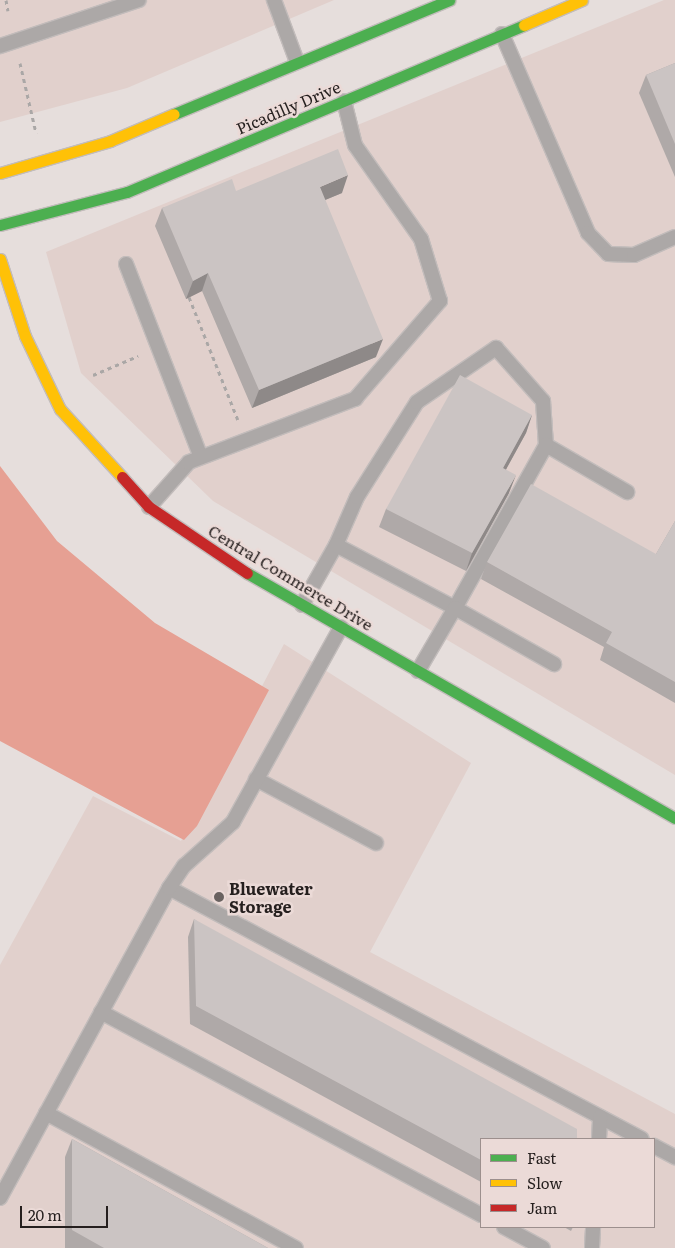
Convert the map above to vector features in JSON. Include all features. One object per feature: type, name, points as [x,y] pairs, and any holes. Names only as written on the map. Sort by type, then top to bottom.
[{"type":"street","points":[[0,172],[110,141],[449,0]]},
{"type":"street","name":"Picadilly Drive","points":[[0,226],[127,192],[582,0]]},
{"type":"street","name":"Central Commerce Drive","points":[[0,259],[25,336],[60,409],[149,507],[231,564],[675,818]]},
{"type":"lane","points":[[0,46],[139,0]]},
{"type":"lane","points":[[274,0],[298,62]]},
{"type":"lane","points":[[502,34],[588,232],[608,254],[634,255],[675,237]]},
{"type":"lane","points":[[149,507],[189,462],[355,399],[440,301],[421,239],[355,145],[344,101]]},
{"type":"lane","points":[[126,264],[201,457]]},
{"type":"lane","points":[[302,605],[336,545],[358,497],[417,402],[496,348],[543,401],[546,445],[418,671]]},
{"type":"lane","points":[[546,445],[627,492]]},
{"type":"lane","points":[[336,545],[455,608],[554,664]]},
{"type":"lane","points":[[0,1198],[169,888],[184,866],[226,832],[341,627]]},
{"type":"lane","points":[[256,779],[376,843]]},
{"type":"lane","points":[[169,888],[640,1138]]},
{"type":"lane","points":[[101,1012],[480,1214]]},
{"type":"lane","points":[[46,1112],[296,1248]]},
{"type":"lane","points":[[599,1138],[600,1117]]},
{"type":"lane","points":[[655,1147],[675,1157]]},
{"type":"lane","points":[[506,1228],[543,1248]]},
{"type":"lane","points":[[592,1248],[593,1228]]},
{"type":"path","points":[[6,0],[8,11]]},
{"type":"path","points":[[20,63],[38,142]]},
{"type":"path","points":[[189,297],[238,420],[246,417]]},
{"type":"path","points":[[92,376],[138,356]]},
{"type":"shaded area","points":[[0,0],[334,0],[127,88],[0,122]]},
{"type":"shaded area","points":[[664,0],[675,0],[675,775],[213,501],[81,373],[46,252]]},
{"type":"shaded area","points":[[0,466],[57,541],[155,623],[269,690],[197,826],[184,840],[0,741]]},
{"type":"shaded area","name":"Bluewater Storage","points":[[284,644],[471,763],[370,952],[675,1114],[675,1248],[0,1248],[0,965],[93,796],[181,841]]},
{"type":"building","points":[[675,63],[675,144],[646,75]]},
{"type":"building","points":[[338,149],[348,175],[320,187],[383,339],[259,390],[208,273],[193,281],[162,208],[232,179],[236,191]]},
{"type":"building","points":[[460,375],[532,415],[503,468],[516,475],[472,553],[386,509]]},
{"type":"building","points":[[531,484],[656,554],[675,521],[675,682],[606,643],[612,632],[487,562]]},
{"type":"building","points":[[194,919],[577,1129],[577,1138],[480,1138],[480,1159],[196,1006]]},
{"type":"building","points":[[72,1139],[268,1248],[104,1248],[72,1230]]},
{"type":"traffic: fast","points":[[174,114],[449,0]]},
{"type":"traffic: fast","points":[[0,225],[127,192],[524,25]]},
{"type":"traffic: fast","points":[[247,573],[675,818]]},
{"type":"traffic: slow","points":[[524,25],[582,0]]},
{"type":"traffic: slow","points":[[0,173],[110,141],[174,114]]},
{"type":"traffic: slow","points":[[0,259],[25,336],[60,409],[122,477]]},
{"type":"traffic: jam","points":[[122,477],[149,507],[247,573]]},
{"type":"place","name":"Bluewater Storage","points":[[219,897]]}]
